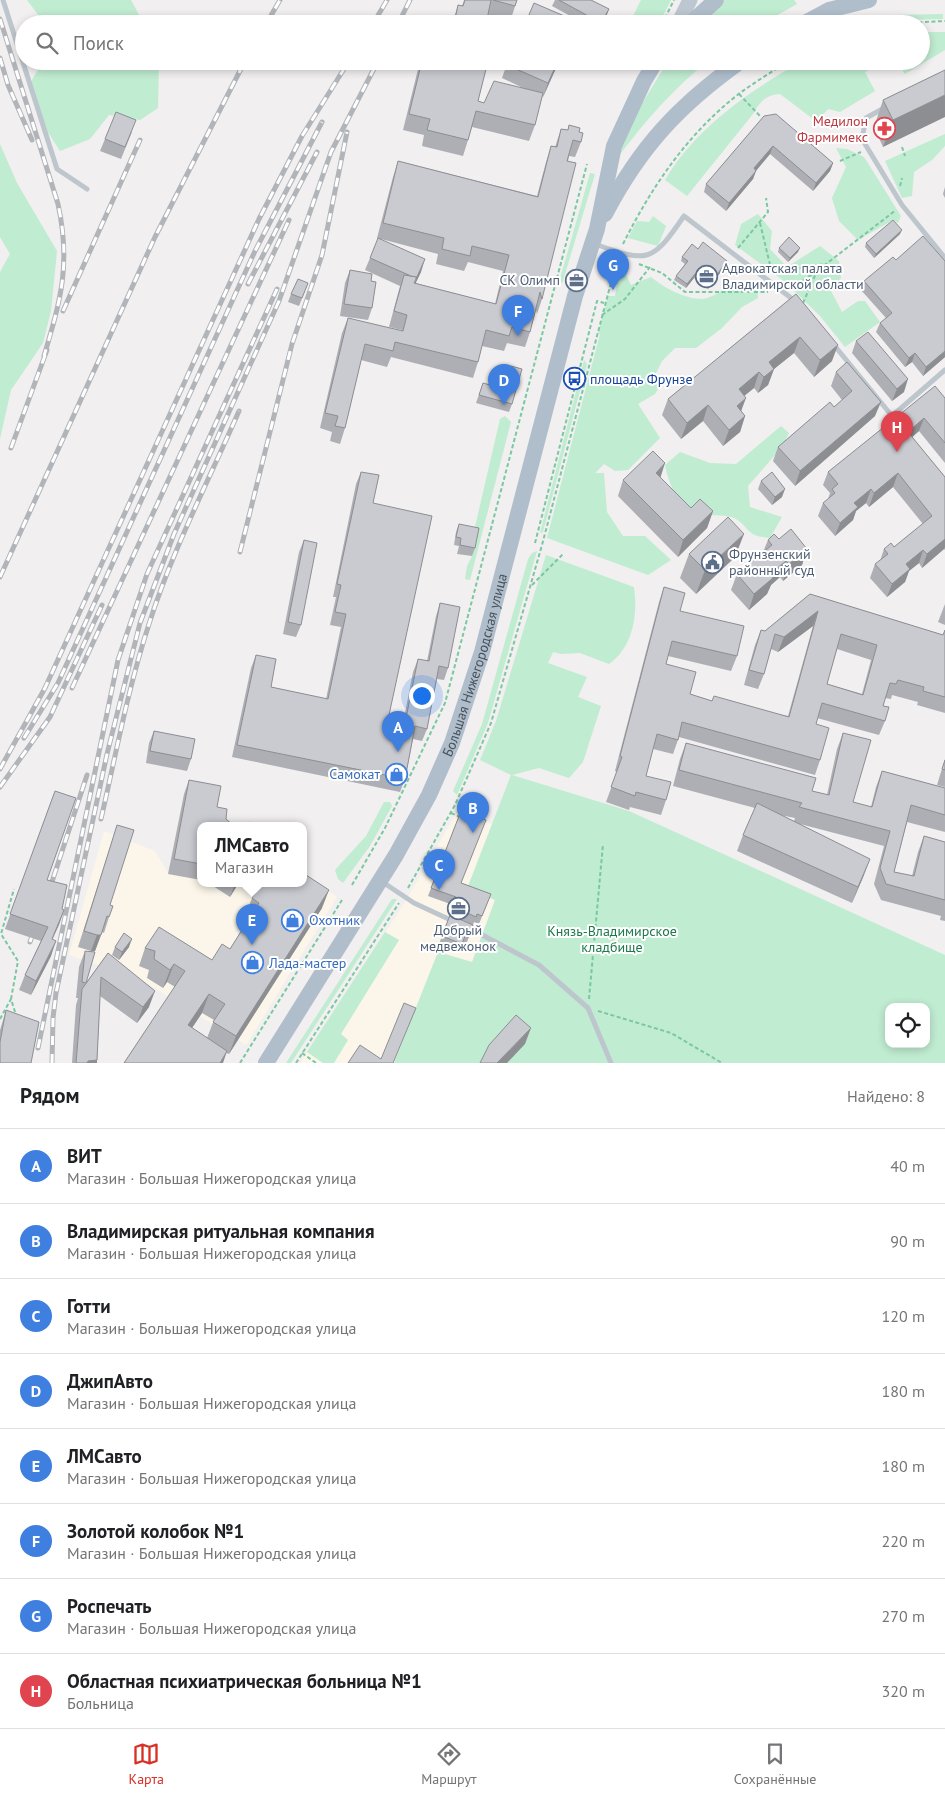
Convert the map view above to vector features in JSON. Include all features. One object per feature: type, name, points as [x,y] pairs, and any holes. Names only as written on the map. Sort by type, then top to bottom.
[{"type":"main road","points":[[682,15],[690,0]]},
{"type":"main road","points":[[700,15],[716,0]]},
{"type":"main road","points":[[813,15],[824,5],[869,0]]},
{"type":"main road","name":"Большая Нижегородская улица","points":[[266,1063],[381,881],[429,795],[452,743],[482,652],[575,296],[595,236],[614,146],[651,70]]},
{"type":"main road","name":"Большая Нижегородская улица","points":[[595,236],[624,179],[646,146],[680,110],[728,70]]},
{"type":"lane","points":[[3,0],[15,37]]},
{"type":"lane","points":[[26,70],[58,169],[87,189]]},
{"type":"lane","points":[[894,102],[866,118],[862,139],[902,205],[945,258]]},
{"type":"lane","points":[[595,236],[619,252],[636,258],[655,252],[664,246],[684,216],[785,292],[802,308]]},
{"type":"lane","points":[[830,340],[892,416],[945,370]]},
{"type":"lane","points":[[381,881],[414,903],[482,934],[539,965],[588,1008],[611,1063]]},
{"type":"path","points":[[666,15],[674,0]]},
{"type":"path","points":[[930,22],[945,21]]},
{"type":"path","points":[[619,252],[650,191],[673,159],[715,114],[739,94],[775,70]]},
{"type":"path","points":[[739,94],[760,116]]},
{"type":"path","points":[[902,148],[905,156]]},
{"type":"path","points":[[840,161],[867,149]]},
{"type":"path","points":[[352,885],[385,828],[445,703],[587,164]]},
{"type":"path","points":[[734,253],[768,212],[766,198]]},
{"type":"path","points":[[602,315],[625,299],[650,267],[662,273],[685,292],[785,292],[817,271],[902,205]]},
{"type":"path","points":[[759,222],[774,272]]},
{"type":"path","points":[[768,279],[774,272],[827,263]]},
{"type":"path","points":[[802,308],[817,271]]},
{"type":"path","points":[[554,290],[561,292]]},
{"type":"path","points":[[536,543],[597,301],[605,303]]},
{"type":"path","points":[[586,344],[593,347]]},
{"type":"path","points":[[531,585],[564,553]]},
{"type":"path","points":[[451,813],[466,819]]},
{"type":"path","points":[[603,844],[588,1008],[671,1034],[722,1063]]},
{"type":"path","points":[[0,1019],[11,999],[18,961],[1,934],[14,889]]},
{"type":"path","points":[[240,1063],[342,900]]},
{"type":"path","points":[[11,999],[16,1017]]},
{"type":"path","points":[[302,1053],[316,1063]]},
{"type":"shaded area","points":[[184,794],[199,822],[197,822],[197,887],[307,887],[307,875],[337,897],[246,1045],[129,972],[103,967],[69,955],[104,831],[155,851],[168,873]]},
{"type":"shaded area","points":[[457,812],[492,824],[467,888],[495,900],[472,962],[438,952],[394,1063],[300,1063],[405,902]]},
{"type":"green space","points":[[27,0],[131,0],[139,15],[38,15]]},
{"type":"green space","points":[[641,0],[671,0],[664,15],[634,15]]},
{"type":"green space","points":[[725,0],[794,0],[797,4],[778,15],[710,15]]},
{"type":"green space","points":[[943,14],[943,19],[930,19],[930,15],[892,15]]},
{"type":"green space","points":[[930,32],[945,32],[945,50],[930,59]]},
{"type":"green space","points":[[38,70],[159,70],[158,108],[140,120],[109,115],[90,139],[60,151],[44,126],[29,85]]},
{"type":"green space","points":[[663,70],[697,70],[671,94],[649,118],[618,157],[615,156],[640,107]]},
{"type":"green space","points":[[787,70],[869,70],[865,72],[875,91],[840,112],[828,109],[817,122],[780,94],[771,96],[758,106],[687,196],[665,180],[692,143],[708,127],[763,85]]},
{"type":"green space","points":[[902,70],[912,70],[905,74]]},
{"type":"green space","points":[[945,134],[945,146],[932,160],[914,172],[912,196],[902,198],[885,161]]},
{"type":"green space","points":[[0,144],[17,183],[57,251],[51,311],[43,343],[11,390],[0,439],[0,272],[10,254],[0,237]]},
{"type":"green space","points":[[836,148],[847,149],[864,157],[901,216],[898,223],[893,220],[858,240],[839,221],[832,198],[846,167]]},
{"type":"green space","points":[[590,173],[595,174],[562,284],[560,279]]},
{"type":"green space","points":[[758,214],[772,231],[770,249],[787,267],[820,246],[839,261],[841,278],[831,291],[842,312],[858,301],[865,301],[880,322],[845,347],[820,316],[784,281],[735,245],[741,224]]},
{"type":"green space","points":[[653,216],[666,226],[658,246],[628,238],[637,221],[649,222]]},
{"type":"green space","points":[[617,265],[623,268],[631,285],[651,277],[675,292],[695,299],[702,299],[721,292],[738,281],[757,287],[758,298],[742,307],[722,328],[696,348],[675,348],[662,361],[655,375],[661,384],[655,394],[638,404],[660,438],[628,470],[615,471],[604,464],[595,473],[604,473],[607,512],[623,536],[645,536],[671,560],[648,575],[547,538],[600,334],[598,333],[608,296],[615,296],[617,285],[611,284]]},
{"type":"green space","points":[[584,360],[587,364],[543,532],[540,533]]},
{"type":"green space","points":[[505,416],[511,422],[470,580],[465,579],[467,566],[472,556],[474,531],[500,419]]},
{"type":"green space","points":[[781,426],[789,433],[782,447],[748,486],[750,507],[782,517],[770,538],[752,533],[732,517],[701,513],[692,509],[674,491],[665,465],[680,452],[710,463],[736,464]]},
{"type":"green space","points":[[537,551],[488,723],[457,795],[453,791],[482,724],[528,559],[532,553]]},
{"type":"green space","name":"Князь-Владимирское кладбище","points":[[546,555],[634,587],[635,608],[632,630],[624,649],[617,657],[609,664],[580,653],[561,654],[553,652],[548,663],[587,677],[578,697],[601,706],[583,762],[569,778],[539,768],[512,775],[629,811],[945,955],[945,1063],[394,1063],[438,952],[472,962],[495,900],[467,889],[511,775],[480,760],[496,721]]},
{"type":"green space","points":[[384,802],[390,802],[392,806],[370,846],[343,883],[338,879],[335,870],[366,836]]},
{"type":"green space","points":[[392,899],[397,899],[291,1063],[286,1063]]},
{"type":"green space","points":[[385,932],[399,940],[341,1034],[348,1040],[334,1063],[323,1063],[307,1052]]},
{"type":"building","points":[[465,0],[491,0],[488,15],[456,15],[458,5],[463,6]]},
{"type":"building","points":[[493,0],[517,0],[515,6]]},
{"type":"building","points":[[559,0],[591,0],[609,9],[606,15],[586,15]]},
{"type":"building","points":[[534,3],[562,15],[529,15]]},
{"type":"building","points":[[420,70],[486,70],[478,101],[484,103],[494,81],[543,93],[535,125],[476,111],[468,140],[427,130],[430,119],[409,114]]},
{"type":"building","points":[[518,70],[554,70],[548,83]]},
{"type":"building","points":[[945,70],[945,95],[893,120],[883,100]]},
{"type":"building","points":[[116,112],[136,120],[125,147],[105,139]]},
{"type":"building","points":[[776,114],[833,163],[816,183],[773,146],[754,168],[756,171],[729,203],[706,184],[764,116]]},
{"type":"building","points":[[569,125],[580,128],[579,132],[583,133],[581,142],[573,140],[567,161],[576,163],[542,299],[540,292],[530,332],[512,327],[509,336],[486,330],[478,362],[395,342],[393,351],[365,344],[345,428],[335,426],[338,416],[325,413],[348,318],[403,331],[407,315],[394,311],[404,275],[417,277],[414,283],[496,304],[509,255],[472,246],[470,256],[442,249],[444,238],[383,223],[398,161],[538,197],[551,146],[557,147],[561,129],[568,130]]},
{"type":"building","points":[[893,220],[902,230],[876,254],[866,243]]},
{"type":"building","points":[[923,236],[945,261],[945,351],[926,367],[915,353],[909,358],[880,323],[892,313],[864,281],[893,257],[896,260]]},
{"type":"building","points":[[789,237],[800,248],[790,258],[779,248]]},
{"type":"building","points":[[378,238],[425,259],[417,277],[370,258]]},
{"type":"building","points":[[703,242],[727,261],[709,285],[695,274],[687,284],[676,276],[688,261],[682,257],[692,244],[698,249]]},
{"type":"building","points":[[350,270],[372,274],[371,281],[376,282],[372,308],[344,304]]},
{"type":"building","points":[[298,279],[308,283],[302,298],[291,294]]},
{"type":"building","points":[[796,294],[838,345],[820,360],[800,337],[769,362],[774,369],[764,377],[759,372],[739,389],[746,398],[737,406],[745,416],[729,430],[708,405],[687,423],[668,399]]},
{"type":"building","points":[[868,332],[908,379],[897,389],[856,341]]},
{"type":"building","points":[[847,362],[881,402],[800,471],[778,447],[830,402],[834,407],[852,391],[836,372]]},
{"type":"building","points":[[511,366],[522,369],[512,404],[479,395],[483,383],[504,389]]},
{"type":"building","points":[[935,386],[945,398],[945,443],[924,418],[908,432],[945,477],[945,539],[927,554],[923,550],[906,564],[910,569],[892,584],[875,564],[888,554],[884,549],[891,543],[894,547],[932,516],[898,473],[874,493],[871,489],[854,503],[858,507],[840,523],[823,503],[835,493],[832,489],[838,484],[828,472]]},
{"type":"building","points":[[653,451],[665,463],[656,473],[691,508],[700,499],[713,511],[683,540],[623,480]]},
{"type":"building","points":[[361,472],[379,475],[373,503],[432,516],[389,715],[406,718],[418,659],[429,661],[440,603],[460,607],[448,668],[439,666],[427,729],[415,726],[405,779],[237,745],[256,655],[276,659],[271,687],[328,699],[346,614],[335,612],[341,585],[337,584]]},
{"type":"building","points":[[772,472],[785,489],[775,497],[761,481]]},
{"type":"building","points":[[728,517],[744,534],[705,570],[689,554]]},
{"type":"building","points":[[459,524],[479,528],[475,548],[460,545],[461,538],[456,537]]},
{"type":"building","points":[[791,529],[807,549],[789,564],[786,561],[770,574],[773,578],[754,594],[737,574],[772,545],[768,540],[774,534],[779,539]]},
{"type":"building","points":[[304,540],[317,543],[301,625],[288,622]]},
{"type":"building","points":[[664,587],[685,593],[680,611],[744,626],[737,656],[672,641],[666,664],[696,672],[690,694],[712,701],[714,696],[789,717],[818,611],[784,637],[775,634],[764,674],[749,670],[761,630],[765,631],[810,594],[943,635],[945,630],[945,697],[923,691],[924,687],[898,680],[896,684],[890,683],[883,706],[889,707],[885,721],[822,703],[816,724],[829,728],[820,760],[682,722],[678,740],[657,734],[646,776],[671,782],[666,800],[636,792],[635,796],[611,787],[622,757],[620,756]],"holes":[[[841,634],[877,645],[863,695],[827,684]]]},
{"type":"building","points":[[154,731],[195,739],[191,759],[150,751]]},
{"type":"building","points":[[843,733],[871,740],[853,802],[872,807],[882,771],[945,788],[945,815],[911,805],[894,872],[914,876],[924,836],[945,842],[945,900],[886,884],[880,868],[890,831],[799,807],[802,803],[679,770],[686,743],[816,778],[812,791],[829,795]]},
{"type":"building","points":[[189,780],[221,786],[217,807],[227,809],[226,819],[229,822],[197,822],[197,863],[174,859]]},
{"type":"building","points":[[55,791],[76,798],[47,880],[67,885],[62,909],[64,910],[52,939],[56,941],[36,981],[25,975],[48,927],[10,914]]},
{"type":"building","points":[[757,803],[870,859],[858,887],[743,835]]},
{"type":"building","points":[[461,811],[486,820],[461,883],[491,894],[482,916],[477,914],[476,917],[454,907],[456,897],[431,888]]},
{"type":"building","points":[[117,825],[134,830],[110,905],[113,906],[109,917],[107,916],[101,935],[97,935],[84,931]]},
{"type":"building","points":[[307,876],[329,890],[236,1036],[213,1022],[225,1004],[209,994],[188,1025],[227,1051],[220,1063],[124,1063],[185,971],[174,964],[170,970],[154,959],[155,951],[145,948],[159,927],[212,960],[222,944],[230,949],[259,903],[252,898],[259,887],[307,887]]},
{"type":"building","points":[[450,915],[473,925],[469,937],[465,936],[462,944],[442,936]]},
{"type":"building","points":[[124,933],[132,939],[122,952],[115,947]]},
{"type":"building","points":[[85,951],[95,952],[86,983],[82,982]]},
{"type":"building","points":[[108,953],[155,991],[143,1007],[101,977],[97,1060],[88,1061],[87,1063],[76,1063],[82,989]]},
{"type":"building","points":[[404,1003],[416,1008],[393,1063],[348,1063],[360,1045],[381,1059]]},
{"type":"building","points":[[6,1010],[39,1022],[31,1063],[0,1063],[0,1042]]},
{"type":"building","points":[[516,1015],[531,1028],[497,1063],[480,1063],[489,1045]]},
{"type":"railway","points":[[271,15],[280,0]]},
{"type":"railway","points":[[378,15],[387,0]]},
{"type":"railway","points":[[402,15],[410,0]]},
{"type":"railway","points":[[0,19],[15,67]]},
{"type":"railway","points":[[0,58],[8,85],[32,140]]},
{"type":"railway","points":[[16,70],[58,204],[64,245],[64,263],[59,299],[44,356]]},
{"type":"railway","points":[[0,577],[155,237],[240,70]]},
{"type":"railway","points":[[0,769],[45,688],[259,219],[302,136],[343,70]]},
{"type":"railway","points":[[52,1063],[53,1018],[56,993],[107,754],[140,623],[174,534],[279,301],[331,152],[373,70]]},
{"type":"railway","points":[[24,738],[58,683],[255,251],[322,122]]},
{"type":"railway","points":[[240,552],[292,344],[322,255],[347,132]]},
{"type":"railway","points":[[63,311],[140,140]]},
{"type":"railway","points":[[248,284],[317,152]]},
{"type":"railway","points":[[72,688],[289,220]]},
{"type":"railway","points":[[38,1048],[118,660],[147,574],[277,289]]},
{"type":"railway","points":[[11,448],[47,350]]},
{"type":"railway","points":[[101,819],[135,672],[158,597],[179,543],[239,411]]},
{"type":"railway","points":[[0,787],[50,717],[102,605]]},
{"type":"railway","points":[[48,894],[87,775]]},
{"type":"railway","points":[[30,942],[36,924]]},
{"type":"place","name":"Медилон Фармимекс","points":[[884,129]]},
{"type":"place","name":"Адвокатская палата Владимирской области","points":[[706,276]]},
{"type":"place","name":"СК Олимп","points":[[576,280]]},
{"type":"place","name":"Роспечать","points":[[613,290]]},
{"type":"place","name":"Золотой колобок №1","points":[[518,336]]},
{"type":"place","name":"площадь Фрунзе","points":[[574,379]]},
{"type":"place","name":"ДжипАвто","points":[[504,405]]},
{"type":"place","name":"Областная психиатрическая больница №1","points":[[897,452]]},
{"type":"place","name":"Фрунзенский районный суд","points":[[713,562]]},
{"type":"place","name":"ВИТ","points":[[398,752]]},
{"type":"place","name":"Самокат","points":[[396,774]]},
{"type":"place","name":"Владимирская ритуальная компания","points":[[473,833]]},
{"type":"place","name":"Готти","points":[[439,890]]},
{"type":"place","name":"Добрый медвежонок","points":[[458,908]]},
{"type":"place","name":"Охотник","points":[[293,920]]},
{"type":"place","name":"ЛМСавто","points":[[252,945]]},
{"type":"place","name":"Лада-мастер","points":[[253,963]]}]
